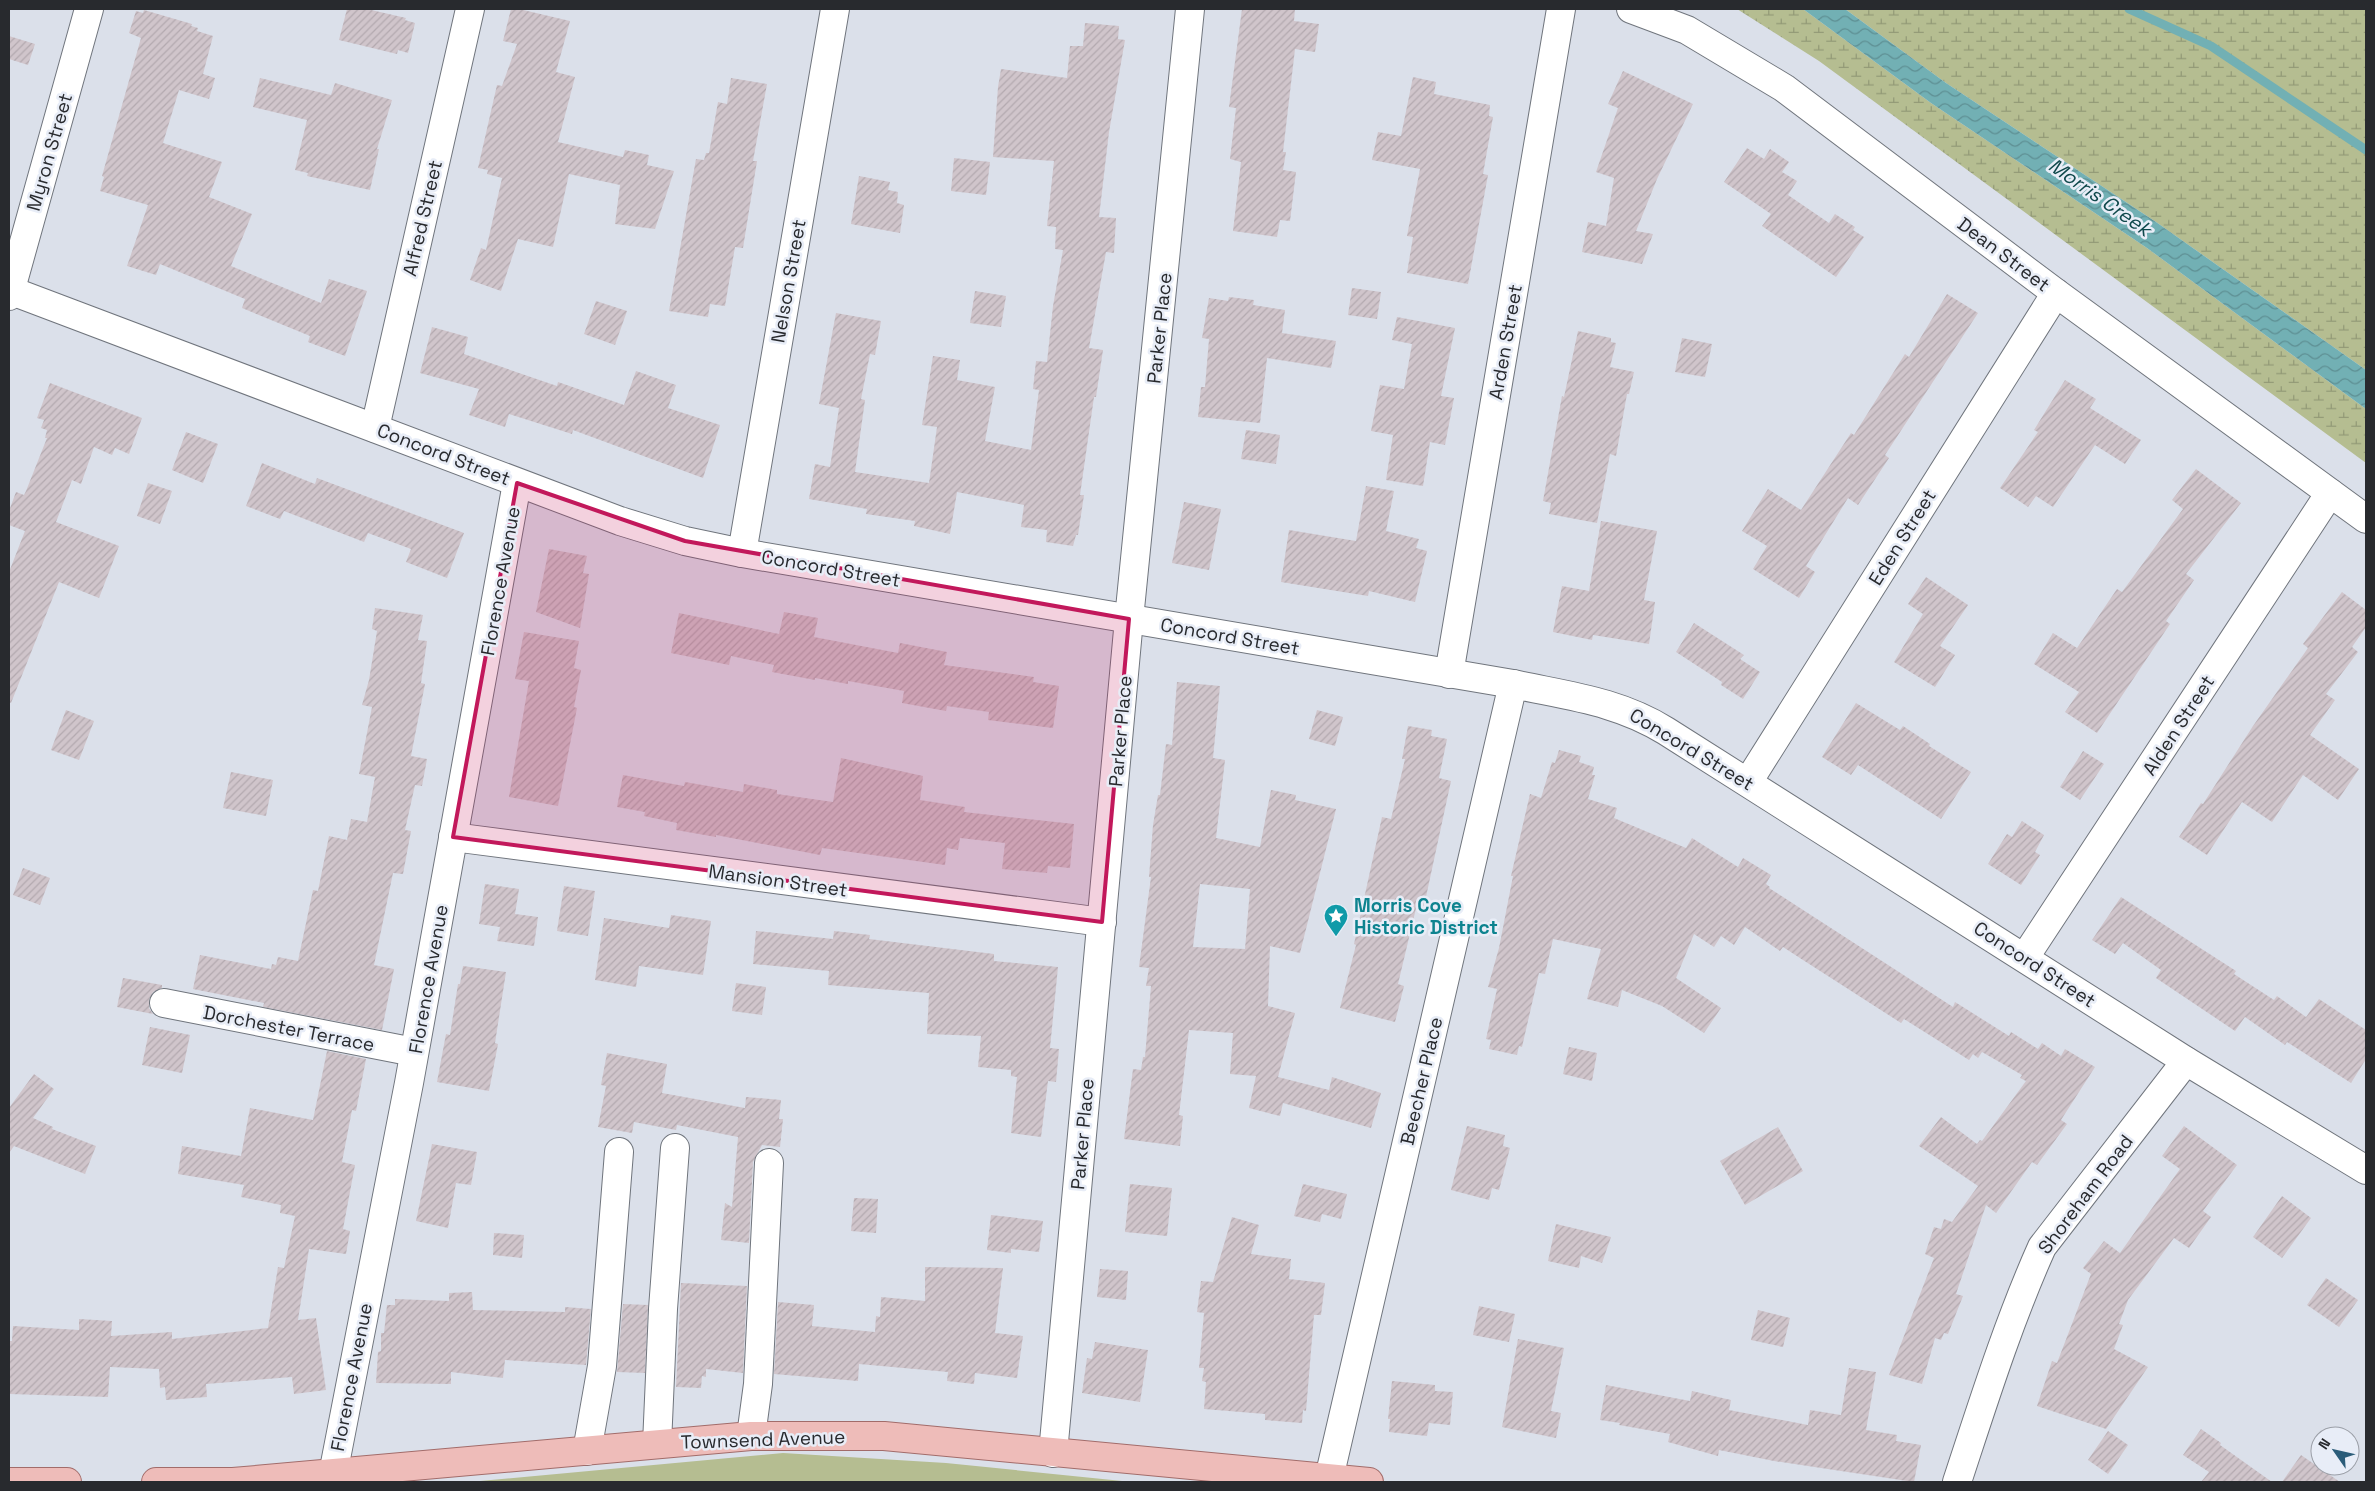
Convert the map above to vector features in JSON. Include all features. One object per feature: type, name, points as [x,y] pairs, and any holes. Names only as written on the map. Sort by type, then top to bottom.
[{"type":"main road","name":"Townsend Avenue","points":[[156,1482],[233,1482],[750,1436],[884,1436],[1369,1482]]},
{"type":"main road","points":[[9,1482],[67,1482]]},
{"type":"street","name":"Myron Street","points":[[9,292],[89,9]]},
{"type":"street","name":"Alfred Street","points":[[375,428],[470,9]]},
{"type":"street","name":"Nelson Street","points":[[742,553],[835,9]]},
{"type":"street","name":"Parker Place","points":[[1053,1453],[1129,619],[1190,9]]},
{"type":"street","name":"Arden Street","points":[[1449,674],[1561,9]]},
{"type":"street","name":"Dean Street","points":[[1631,9],[1687,30],[1784,88],[2056,293],[2366,519]]},
{"type":"street","name":"Concord Street","points":[[9,292],[620,521],[685,541],[742,553],[1513,684],[1616,706],[1643,716],[2186,1061],[2366,1170]]},
{"type":"street","name":"Eden Street","points":[[1748,782],[2056,293]]},
{"type":"street","name":"Florence Avenue","points":[[333,1474],[414,1052],[518,483]]},
{"type":"street","name":"Alden Street","points":[[2025,957],[2330,493]]},
{"type":"street","name":"Beecher Place","points":[[1329,1478],[1513,684]]},
{"type":"street","name":"Mansion Street","points":[[453,837],[1102,922]]},
{"type":"street","name":"Dorchester Terrace","points":[[164,1004],[414,1052]]},
{"type":"street","name":"Shoreham Road","points":[[1957,1482],[1994,1369],[2042,1247],[2186,1061]]},
{"type":"street","points":[[657,1444],[663,1309],[675,1148]]},
{"type":"street","points":[[586,1451],[602,1366],[619,1152]]},
{"type":"street","points":[[750,1436],[758,1384],[769,1163]]},
{"type":"highlighted area","points":[[517,483],[685,541],[1129,619],[1102,922],[453,837]]},
{"type":"green space","points":[[1737,9],[1803,9],[1931,103],[2147,248],[2366,409],[2366,463],[1819,61]]},
{"type":"green space","points":[[1845,9],[2366,9],[2366,370],[2156,222],[1946,83]]},
{"type":"green space","points":[[783,1453],[946,1463],[1132,1482],[469,1482]]},
{"type":"water","name":"Morris Creek","points":[[1803,9],[1845,9],[1946,83],[2156,222],[2366,370],[2366,409],[2147,248],[1931,103]]},
{"type":"building","points":[[347,9],[367,9],[406,18],[405,20],[415,23],[408,53],[398,50],[397,54],[339,40]]},
{"type":"building","points":[[511,9],[519,9],[570,21],[556,72],[575,77],[558,142],[623,157],[625,150],[649,155],[647,165],[674,171],[655,229],[615,224],[620,185],[569,174],[553,247],[518,239],[501,291],[470,280],[481,248],[486,250],[502,178],[487,174],[488,170],[478,168],[497,85],[502,86],[517,44],[503,41]]},
{"type":"building","points":[[1242,9],[1295,9],[1294,21],[1319,24],[1315,52],[1295,49],[1283,152],[1286,152],[1283,170],[1296,172],[1290,221],[1280,220],[1277,237],[1233,231],[1241,162],[1230,159],[1236,108],[1229,107]]},
{"type":"building","points":[[144,10],[192,24],[191,26],[198,28],[197,31],[213,36],[203,74],[215,78],[209,99],[179,90],[163,143],[222,162],[209,197],[252,214],[231,266],[321,303],[329,279],[367,291],[345,356],[308,342],[310,336],[242,308],[245,299],[160,264],[156,275],[127,266],[148,205],[100,191],[104,177],[102,176],[141,38],[129,33],[136,11],[143,13]]},
{"type":"building","points":[[1085,23],[1119,26],[1118,39],[1125,40],[1109,132],[1099,217],[1116,218],[1114,253],[1106,252],[1089,348],[1103,350],[1096,397],[1094,397],[1080,495],[1084,495],[1078,535],[1076,535],[1073,546],[1046,542],[1047,530],[1021,527],[1024,505],[957,492],[950,534],[914,526],[915,521],[866,514],[867,509],[809,499],[815,464],[830,467],[839,408],[819,404],[836,313],[881,321],[875,355],[870,354],[861,399],[865,400],[855,472],[929,483],[937,427],[922,425],[933,356],[960,360],[957,380],[995,387],[985,441],[1031,450],[1039,390],[1033,389],[1036,361],[1047,362],[1053,306],[1063,250],[1055,249],[1056,227],[1047,226],[1054,161],[993,157],[998,87],[1001,69],[1067,78],[1070,46],[1083,46]]},
{"type":"building","points":[[9,36],[35,44],[28,65],[9,59]]},
{"type":"building","points":[[1623,71],[1693,104],[1657,179],[1636,231],[1653,234],[1642,264],[1582,252],[1588,222],[1606,226],[1614,178],[1596,172],[1618,108],[1608,104]]},
{"type":"building","points":[[1413,77],[1436,82],[1434,94],[1490,105],[1489,116],[1493,117],[1483,174],[1488,175],[1468,284],[1407,273],[1413,237],[1407,236],[1420,169],[1372,160],[1378,132],[1401,136]]},
{"type":"building","points":[[260,78],[331,95],[335,83],[392,100],[377,149],[379,149],[370,190],[307,176],[308,173],[295,170],[307,120],[253,107]]},
{"type":"building","points":[[731,78],[767,84],[753,161],[757,161],[743,248],[735,247],[725,306],[710,304],[708,317],[669,311],[696,159],[704,160],[706,153],[709,153],[718,102],[727,104]]},
{"type":"building","points":[[1747,148],[1764,159],[1770,149],[1789,162],[1782,172],[1797,181],[1788,195],[1829,223],[1835,214],[1855,227],[1853,230],[1864,237],[1836,277],[1762,226],[1771,214],[1724,182]]},
{"type":"building","points":[[954,158],[990,162],[986,195],[951,191]]},
{"type":"building","points":[[859,176],[890,182],[888,190],[898,192],[897,203],[904,205],[900,233],[851,224]]},
{"type":"building","points":[[1352,288],[1381,292],[1377,319],[1348,315]]},
{"type":"building","points":[[975,291],[1006,296],[1001,327],[970,323]]},
{"type":"building","points":[[1947,294],[1978,313],[1885,455],[1889,458],[1858,505],[1848,498],[1806,566],[1815,572],[1799,598],[1753,569],[1767,546],[1742,531],[1768,489],[1801,510],[1851,433],[1854,435],[1905,354],[1909,357]]},
{"type":"building","points":[[1229,297],[1254,300],[1253,305],[1285,310],[1282,333],[1336,341],[1331,368],[1267,358],[1260,423],[1198,417],[1201,387],[1205,387],[1209,339],[1202,338],[1209,298],[1228,301]]},
{"type":"building","points":[[596,301],[627,311],[615,345],[584,334]]},
{"type":"building","points":[[1397,317],[1455,328],[1441,396],[1454,398],[1445,445],[1430,442],[1423,486],[1386,480],[1393,435],[1371,431],[1380,385],[1404,389],[1412,344],[1392,340]]},
{"type":"building","points":[[432,327],[468,337],[464,354],[557,386],[558,382],[624,405],[636,371],[676,385],[668,408],[720,425],[703,478],[573,430],[572,434],[509,414],[505,427],[469,415],[479,389],[420,373]]},
{"type":"building","points":[[1578,331],[1611,338],[1611,342],[1616,343],[1610,367],[1634,372],[1629,394],[1627,394],[1616,456],[1610,454],[1597,523],[1549,514],[1551,503],[1543,501],[1562,396],[1564,397]]},
{"type":"building","points":[[1682,338],[1712,344],[1705,377],[1675,372]]},
{"type":"building","points":[[2065,380],[2096,399],[2090,408],[2141,440],[2125,464],[2095,445],[2053,507],[2036,496],[2028,507],[2000,488],[2038,432],[2034,430]]},
{"type":"building","points":[[50,383],[142,418],[129,454],[115,448],[112,455],[94,447],[81,484],[72,480],[56,522],[119,546],[99,598],[59,582],[11,703],[9,702],[9,572],[25,531],[9,525],[9,511],[16,492],[24,495],[47,438],[45,438],[47,430],[41,428],[44,420],[37,418]]},
{"type":"building","points":[[1246,430],[1280,435],[1276,464],[1241,459]]},
{"type":"building","points":[[186,432],[218,444],[203,483],[172,470]]},
{"type":"building","points":[[262,463],[315,484],[317,478],[464,533],[447,578],[406,562],[411,549],[368,533],[364,542],[284,511],[280,519],[246,506]]},
{"type":"building","points":[[2196,469],[2241,503],[2186,574],[2194,580],[2166,621],[2170,624],[2097,733],[2065,712],[2079,692],[2034,664],[2053,633],[2077,648],[2117,589],[2122,592],[2183,509],[2172,500]]},
{"type":"building","points":[[148,483],[172,491],[160,524],[137,516]]},
{"type":"building","points":[[1366,486],[1394,491],[1386,531],[1419,539],[1416,548],[1427,551],[1415,602],[1369,591],[1368,596],[1281,582],[1289,530],[1356,541]]},
{"type":"building","points":[[1184,502],[1221,509],[1209,570],[1172,563]]},
{"type":"building","points":[[1601,521],[1657,531],[1644,600],[1655,602],[1649,644],[1593,635],[1592,640],[1553,632],[1562,586],[1589,591]]},
{"type":"building","points":[[549,549],[587,556],[583,573],[589,574],[580,628],[536,612]]},
{"type":"building","points":[[1926,577],[1968,605],[1940,646],[1955,655],[1935,687],[1894,662],[1923,614],[1908,604]]},
{"type":"building","points":[[2342,592],[2366,610],[2366,627],[2352,647],[2358,652],[2326,694],[2335,700],[2310,735],[2359,769],[2338,800],[2303,775],[2272,822],[2242,802],[2207,855],[2179,837],[2308,648],[2303,644]]},
{"type":"building","points":[[375,608],[423,615],[418,640],[427,641],[421,683],[425,684],[411,756],[427,759],[422,786],[415,785],[405,830],[411,831],[403,874],[393,873],[374,965],[394,969],[382,1030],[263,1007],[264,1003],[193,989],[200,955],[271,969],[272,964],[276,965],[278,957],[298,961],[313,890],[318,891],[329,836],[347,840],[351,819],[367,822],[375,777],[359,774],[372,707],[362,705],[369,680],[377,631],[372,629]]},
{"type":"building","points":[[784,612],[818,618],[814,637],[898,653],[900,643],[947,652],[944,665],[1034,677],[1033,682],[1059,686],[1053,728],[988,720],[989,712],[947,706],[946,711],[902,703],[904,691],[848,681],[848,684],[772,672],[774,665],[731,656],[729,665],[671,653],[679,613],[779,634]]},
{"type":"building","points":[[1694,623],[1744,655],[1740,659],[1760,672],[1743,699],[1721,685],[1722,682],[1676,652]]},
{"type":"building","points":[[524,632],[579,641],[574,668],[581,670],[574,707],[577,708],[558,806],[509,797],[529,681],[515,679]]},
{"type":"building","points":[[1177,682],[1220,686],[1213,758],[1225,760],[1216,838],[1260,847],[1271,790],[1296,795],[1295,800],[1336,809],[1300,953],[1270,946],[1268,1006],[1295,1013],[1278,1077],[1329,1090],[1332,1077],[1381,1093],[1371,1128],[1283,1103],[1280,1116],[1249,1108],[1256,1076],[1230,1074],[1233,1033],[1189,1030],[1179,1115],[1183,1116],[1180,1146],[1124,1139],[1133,1069],[1141,1070],[1143,1057],[1145,1057],[1151,986],[1146,986],[1149,968],[1139,967],[1151,877],[1149,877],[1153,825],[1158,795],[1160,795],[1166,744],[1172,745]],"holes":[[[1200,884],[1250,889],[1245,949],[1193,947]]]},
{"type":"building","points":[[1856,703],[1900,730],[1903,726],[1930,744],[1929,746],[1971,772],[1941,819],[1858,765],[1851,775],[1822,757]]},
{"type":"building","points":[[66,710],[94,721],[79,760],[51,750]]},
{"type":"building","points":[[1317,710],[1343,717],[1335,746],[1309,739]]},
{"type":"building","points":[[1408,726],[1432,730],[1431,736],[1447,739],[1439,778],[1451,781],[1424,906],[1417,904],[1398,984],[1404,986],[1395,1022],[1340,1008],[1356,945],[1354,944],[1382,817],[1391,819],[1405,759],[1402,759]]},
{"type":"building","points":[[1559,750],[1581,756],[1579,762],[1594,767],[1592,775],[1595,775],[1588,799],[1617,808],[1614,818],[1686,848],[1692,838],[1738,867],[1743,858],[1771,875],[1766,884],[1769,888],[1953,1007],[1955,1002],[2009,1036],[2011,1032],[2038,1049],[2042,1043],[2061,1056],[2065,1049],[2095,1067],[2061,1120],[2067,1124],[2037,1165],[2032,1162],[1996,1213],[1986,1205],[1956,1294],[1963,1296],[1948,1334],[1944,1333],[1941,1340],[1935,1338],[1922,1384],[1889,1375],[1934,1258],[1925,1254],[1934,1227],[1941,1229],[1944,1219],[1952,1222],[1978,1186],[1919,1146],[1941,1117],[1977,1144],[1980,1140],[1982,1141],[2026,1081],[2020,1078],[2022,1075],[1982,1052],[1978,1058],[1973,1054],[1969,1060],[1904,1019],[1901,1023],[1783,947],[1780,951],[1745,927],[1734,945],[1721,936],[1714,947],[1694,934],[1676,978],[1721,1008],[1704,1033],[1662,1006],[1622,990],[1618,1007],[1587,999],[1601,949],[1553,939],[1545,974],[1539,973],[1522,1047],[1519,1046],[1517,1055],[1489,1049],[1491,1040],[1486,1039],[1497,989],[1488,987],[1499,948],[1513,876],[1511,876],[1530,794],[1541,798],[1552,762],[1555,763]]},
{"type":"building","points":[[2083,751],[2104,764],[2080,800],[2060,787]]},
{"type":"building","points":[[841,758],[923,776],[920,800],[965,807],[964,812],[1074,824],[1070,868],[1048,866],[1047,873],[1002,869],[1005,843],[960,838],[958,850],[947,848],[945,865],[822,848],[820,855],[716,835],[716,837],[676,830],[677,823],[644,816],[645,812],[617,807],[623,775],[684,786],[685,782],[743,792],[744,784],[777,790],[777,794],[833,802]]},
{"type":"building","points":[[231,772],[273,780],[266,816],[223,808]]},
{"type":"building","points":[[2022,821],[2044,835],[2035,852],[2040,855],[2021,885],[1988,864],[2007,834],[2012,837]]},
{"type":"building","points":[[23,868],[50,878],[40,905],[13,895]]},
{"type":"building","points":[[485,884],[519,889],[515,914],[538,917],[534,946],[497,941],[500,927],[479,924]]},
{"type":"building","points":[[564,886],[595,891],[588,936],[557,931]]},
{"type":"building","points":[[2121,897],[2236,971],[2234,974],[2274,1000],[2277,996],[2306,1017],[2319,999],[2366,1030],[2366,1059],[2351,1083],[2287,1042],[2285,1045],[2245,1017],[2235,1031],[2156,978],[2161,970],[2123,943],[2115,954],[2092,940]]},
{"type":"building","points":[[671,915],[711,921],[703,975],[639,966],[636,987],[595,980],[604,918],[669,928]]},
{"type":"building","points":[[756,931],[833,939],[834,931],[870,935],[869,939],[994,954],[994,961],[1058,967],[1050,1048],[1059,1049],[1056,1082],[1048,1081],[1041,1137],[1011,1133],[1017,1077],[1011,1076],[1011,1070],[978,1067],[981,1036],[927,1034],[929,993],[828,985],[829,971],[753,964]]},
{"type":"building","points":[[463,966],[506,972],[495,1043],[498,1044],[489,1091],[437,1082],[446,1034],[450,1035],[458,984],[460,984]]},
{"type":"building","points":[[123,978],[162,985],[162,988],[153,992],[149,1000],[149,1008],[153,1014],[117,1007]]},
{"type":"building","points":[[736,983],[766,987],[762,1015],[732,1011]]},
{"type":"building","points":[[150,1027],[190,1035],[182,1073],[142,1065]]},
{"type":"building","points":[[1569,1047],[1597,1053],[1592,1081],[1563,1074]]},
{"type":"building","points":[[327,1051],[366,1059],[356,1111],[352,1110],[342,1162],[355,1165],[343,1229],[350,1231],[346,1254],[309,1249],[298,1320],[316,1318],[326,1390],[294,1394],[292,1377],[206,1384],[207,1397],[166,1400],[165,1387],[160,1388],[159,1369],[110,1367],[108,1397],[9,1394],[9,1341],[12,1341],[13,1326],[79,1330],[79,1319],[112,1321],[111,1336],[172,1332],[172,1339],[268,1328],[278,1267],[284,1268],[295,1216],[280,1213],[281,1205],[241,1197],[244,1185],[178,1174],[182,1146],[241,1156],[250,1108],[313,1120]]},
{"type":"building","points":[[607,1053],[667,1064],[662,1093],[745,1108],[746,1097],[781,1100],[779,1119],[783,1119],[780,1147],[762,1145],[753,1162],[749,1243],[721,1240],[725,1203],[732,1207],[738,1137],[677,1125],[676,1130],[634,1122],[632,1133],[598,1127],[606,1086],[601,1085]]},
{"type":"building","points":[[34,1074],[54,1089],[33,1118],[53,1127],[52,1129],[96,1146],[85,1174],[14,1146],[9,1153],[9,1108]]},
{"type":"building","points":[[1467,1126],[1505,1135],[1503,1146],[1510,1148],[1499,1190],[1492,1188],[1489,1200],[1451,1190]]},
{"type":"building","points":[[2184,1126],[2237,1165],[2203,1211],[2211,1217],[2189,1248],[2174,1238],[2128,1300],[2119,1324],[2123,1325],[2114,1349],[2148,1367],[2106,1429],[2037,1406],[2052,1361],[2057,1363],[2091,1274],[2083,1268],[2104,1241],[2120,1253],[2180,1169],[2162,1156]]},
{"type":"building","points":[[1778,1127],[1803,1171],[1745,1205],[1720,1161]]},
{"type":"building","points":[[432,1144],[477,1152],[471,1185],[456,1183],[448,1228],[416,1221]]},
{"type":"building","points":[[1130,1184],[1172,1188],[1167,1236],[1125,1232]]},
{"type":"building","points":[[1303,1184],[1347,1194],[1341,1219],[1322,1214],[1320,1222],[1294,1216]]},
{"type":"building","points":[[2282,1196],[2311,1218],[2282,1258],[2253,1237]]},
{"type":"building","points":[[854,1198],[878,1199],[876,1233],[851,1231]]},
{"type":"building","points":[[991,1215],[1043,1221],[1039,1252],[1011,1249],[1011,1253],[987,1250]]},
{"type":"building","points":[[1232,1217],[1259,1225],[1251,1254],[1291,1259],[1289,1279],[1325,1283],[1321,1315],[1314,1315],[1306,1411],[1303,1410],[1302,1423],[1265,1420],[1265,1414],[1204,1409],[1206,1382],[1202,1381],[1204,1368],[1199,1368],[1204,1313],[1197,1312],[1201,1281],[1213,1282]]},
{"type":"building","points":[[1556,1224],[1611,1237],[1602,1263],[1581,1256],[1579,1268],[1548,1261]]},
{"type":"building","points":[[494,1233],[524,1235],[522,1258],[493,1255]]},
{"type":"building","points":[[925,1267],[1003,1268],[995,1333],[1023,1336],[1017,1378],[975,1373],[974,1384],[947,1381],[948,1372],[859,1364],[858,1381],[774,1374],[778,1302],[814,1305],[812,1326],[875,1332],[876,1316],[880,1317],[881,1297],[925,1301]]},
{"type":"building","points":[[1100,1269],[1128,1271],[1126,1300],[1097,1297]]},
{"type":"building","points":[[2326,1278],[2358,1300],[2339,1327],[2307,1305]]},
{"type":"building","points":[[681,1283],[747,1286],[743,1373],[706,1369],[706,1377],[702,1376],[701,1388],[676,1387]]},
{"type":"building","points":[[472,1292],[473,1310],[565,1312],[565,1307],[591,1309],[586,1365],[505,1360],[503,1378],[451,1372],[451,1384],[376,1383],[378,1352],[381,1351],[381,1333],[384,1333],[387,1305],[395,1305],[395,1299],[449,1301],[449,1293]]},
{"type":"building","points":[[623,1304],[648,1305],[645,1373],[617,1372]]},
{"type":"building","points":[[1479,1306],[1515,1314],[1509,1342],[1473,1335]]},
{"type":"building","points":[[1758,1310],[1790,1318],[1783,1347],[1751,1340]]},
{"type":"building","points":[[1518,1339],[1564,1348],[1551,1411],[1561,1413],[1556,1438],[1502,1427]]},
{"type":"building","points":[[1095,1342],[1148,1350],[1140,1402],[1082,1393],[1087,1358],[1092,1359]]},
{"type":"building","points":[[1849,1368],[1876,1372],[1866,1430],[1897,1435],[1896,1441],[1921,1445],[1914,1482],[1774,1461],[1719,1450],[1718,1456],[1668,1442],[1670,1434],[1600,1420],[1606,1385],[1690,1401],[1692,1391],[1731,1400],[1729,1410],[1808,1425],[1810,1410],[1841,1415]]},
{"type":"building","points":[[1392,1381],[1435,1385],[1435,1391],[1453,1392],[1450,1425],[1429,1423],[1427,1436],[1389,1432],[1390,1419],[1388,1419]]},
{"type":"building","points":[[2201,1429],[2272,1482],[2201,1482],[2209,1472],[2183,1455]]},
{"type":"building","points":[[2108,1431],[2128,1445],[2108,1474],[2088,1460]]},
{"type":"building","points":[[2301,1455],[2310,1461],[2310,1476],[2331,1476],[2340,1482],[2282,1482]]},
{"type":"waterway","points":[[2129,9],[2211,46],[2366,150]]},
{"type":"place","name":"Morris Cove Historic District","points":[[1336,937]]}]
